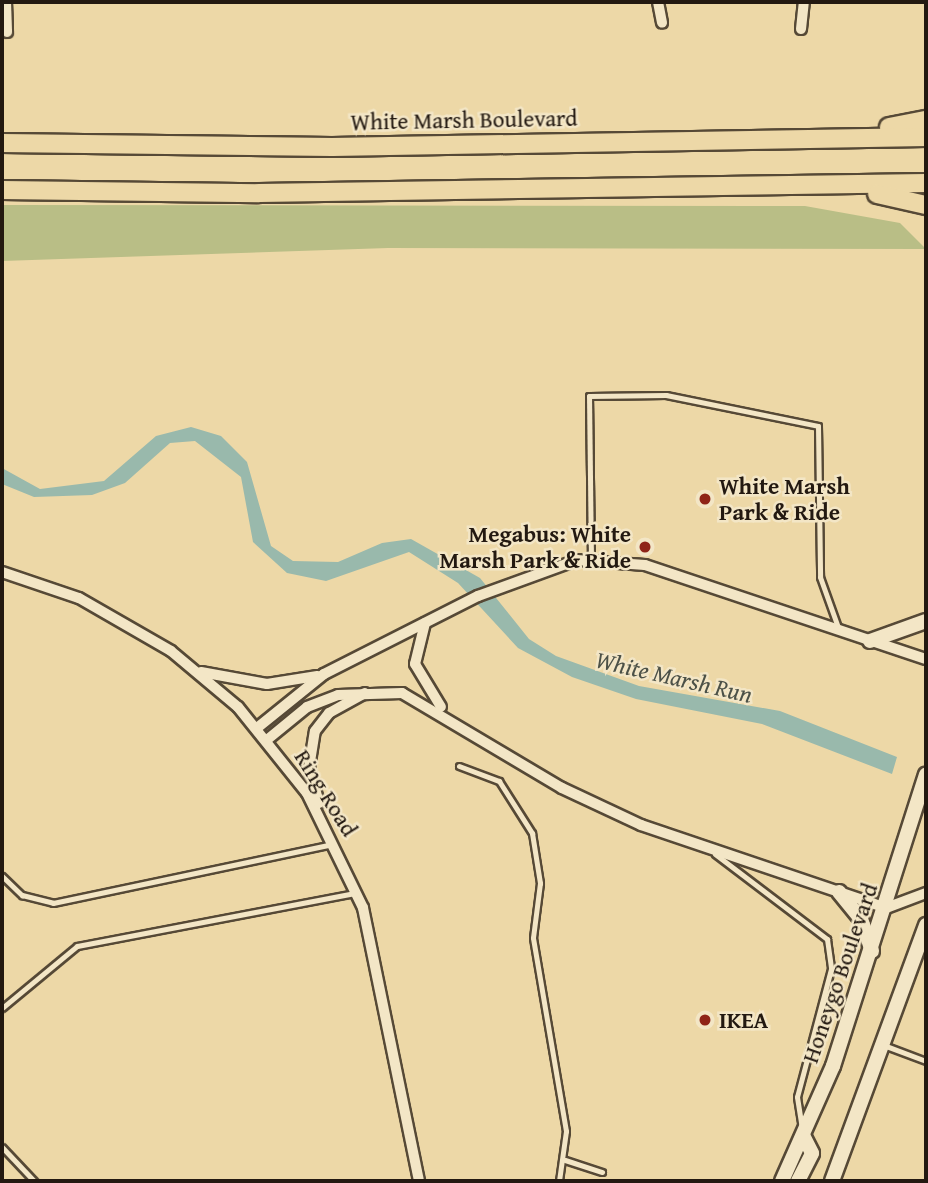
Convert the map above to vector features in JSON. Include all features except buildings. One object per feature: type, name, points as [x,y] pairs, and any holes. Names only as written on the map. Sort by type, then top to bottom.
[{"type":"highway","points":[[713,141],[926,120]]},
{"type":"highway","name":"White Marsh Boulevard","points":[[2,143],[238,147],[926,137]]},
{"type":"highway","points":[[2,190],[555,189],[926,183]]},
{"type":"highway","points":[[555,189],[595,194],[885,194],[926,205]]},
{"type":"main road","points":[[870,641],[926,621]]},
{"type":"main road","name":"Honeygo Boulevard","points":[[782,1181],[804,1137],[872,951],[926,774]]},
{"type":"main road","points":[[839,892],[861,919],[872,951]]},
{"type":"main road","points":[[832,1181],[886,1046],[926,925]]},
{"type":"main road","points":[[798,1181],[812,1153],[804,1137]]},
{"type":"street","points":[[6,2],[7,32]]},
{"type":"street","points":[[658,2],[662,23]]},
{"type":"street","points":[[801,29],[804,2]]},
{"type":"street","points":[[257,728],[324,674],[444,613],[512,582],[591,559],[645,565],[926,659]]},
{"type":"street","name":"Ring Road","points":[[2,572],[95,606],[199,672],[268,739],[325,820],[358,892],[419,1181]]},
{"type":"street","points":[[425,623],[415,664],[426,690],[448,715]]},
{"type":"street","points":[[199,672],[267,684],[324,674]]},
{"type":"street","points":[[325,820],[309,768],[315,731],[329,713],[372,689]]},
{"type":"street","points":[[268,739],[314,704],[372,689],[414,696],[592,804],[706,848],[886,908],[926,893]]},
{"type":"lane","points":[[591,559],[589,396],[666,396],[818,426],[821,585],[839,631]]},
{"type":"lane","points":[[459,766],[499,781],[532,833],[540,883],[533,937],[561,1088],[565,1160],[559,1181]]},
{"type":"lane","points":[[2,876],[22,895],[52,903],[337,843]]},
{"type":"lane","points":[[706,848],[827,939],[831,970],[797,1097],[804,1137]]},
{"type":"lane","points":[[2,1007],[77,946],[358,892]]},
{"type":"lane","points":[[886,1046],[926,1061]]},
{"type":"lane","points":[[2,1147],[34,1181]]},
{"type":"lane","points":[[565,1160],[602,1172]]},
{"type":"green space","points":[[2,205],[805,206],[900,223],[926,249],[388,248],[2,261]]},
{"type":"shaded area","name":"White Marsh Run","points":[[191,427],[221,436],[247,462],[271,546],[293,561],[338,562],[382,543],[411,539],[480,578],[529,639],[556,656],[639,686],[780,711],[897,757],[892,774],[762,724],[636,699],[572,677],[518,648],[458,583],[409,552],[326,581],[287,573],[253,542],[241,477],[195,441],[170,443],[125,483],[92,495],[34,497],[2,484],[2,468],[40,489],[104,481],[156,436]]},
{"type":"place","name":"White Marsh Park & Ride","points":[[705,499]]},
{"type":"place","name":"Megabus: White Marsh Park & Ride","points":[[645,547]]},
{"type":"place","name":"IKEA","points":[[705,1020]]}]
